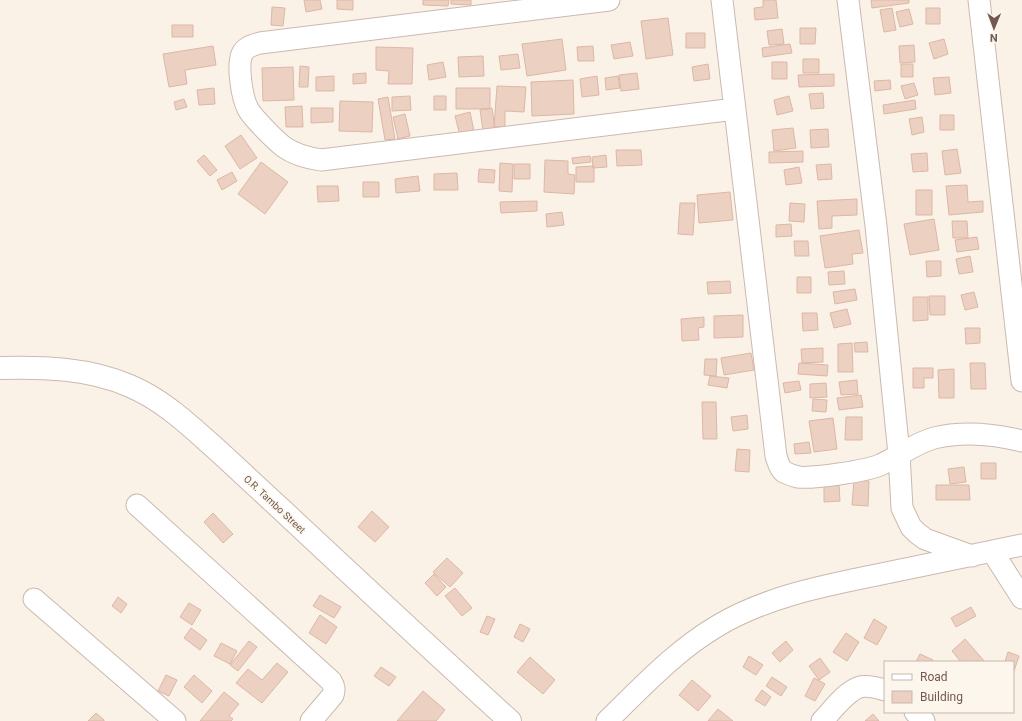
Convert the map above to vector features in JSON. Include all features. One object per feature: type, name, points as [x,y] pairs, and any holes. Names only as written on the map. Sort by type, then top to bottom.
[{"type":"street","points":[[609,0],[260,43],[250,46],[242,54],[240,67],[245,101],[248,109],[254,117],[284,147],[306,158],[321,160],[735,109]]},
{"type":"street","points":[[722,0],[776,456],[783,471],[799,477],[864,470],[880,465],[898,454],[928,440],[950,436],[970,434],[995,435],[1022,441]]},
{"type":"street","points":[[848,0],[876,226],[902,508],[911,527],[926,539],[982,554],[1022,598]]},
{"type":"street","points":[[979,0],[1022,381]]},
{"type":"street","name":"O.R. Tambo Street","points":[[0,368],[41,367],[76,371],[105,377],[148,394],[168,407],[215,448],[510,721]]},
{"type":"street","points":[[137,505],[331,681],[335,690],[331,699],[311,721]]},
{"type":"street","points":[[607,721],[651,678],[688,645],[719,625],[743,612],[814,588],[1022,545]]},
{"type":"street","points":[[34,599],[175,721]]},
{"type":"street","points":[[822,721],[848,694],[860,687],[876,687],[884,690]]},
{"type":"street","points":[[916,713],[924,721]]},
{"type":"building","points":[[304,0],[320,0],[322,9],[306,12]]},
{"type":"building","points":[[337,0],[353,0],[353,10],[337,9]]},
{"type":"building","points":[[423,0],[449,0],[448,6],[423,5]]},
{"type":"building","points":[[451,0],[471,0],[471,5],[451,4]]},
{"type":"building","points":[[763,0],[776,0],[778,18],[755,20],[754,8],[763,7]]},
{"type":"building","points":[[871,0],[909,0],[909,3],[872,8]]},
{"type":"building","points":[[272,7],[285,8],[283,26],[271,25]]},
{"type":"building","points":[[892,8],[896,30],[884,32],[880,10]]},
{"type":"building","points":[[926,8],[940,8],[940,24],[926,24]]},
{"type":"building","points":[[909,9],[913,24],[900,27],[896,12]]},
{"type":"building","points":[[668,18],[673,55],[646,59],[641,21]]},
{"type":"building","points":[[172,25],[193,25],[193,37],[172,37]]},
{"type":"building","points":[[800,28],[816,28],[815,44],[800,44]]},
{"type":"building","points":[[782,29],[784,44],[769,45],[767,31]]},
{"type":"building","points":[[686,33],[705,33],[705,48],[686,48]]},
{"type":"building","points":[[562,39],[566,70],[527,76],[522,44]]},
{"type":"building","points":[[944,39],[948,54],[934,59],[929,43]]},
{"type":"building","points":[[630,42],[633,56],[614,59],[611,45]]},
{"type":"building","points":[[790,44],[792,53],[763,57],[762,48]]},
{"type":"building","points":[[914,45],[915,62],[900,63],[899,46]]},
{"type":"building","points":[[213,46],[216,65],[185,70],[187,84],[169,87],[163,54]]},
{"type":"building","points":[[593,46],[594,61],[578,61],[577,47]]},
{"type":"building","points":[[376,47],[413,48],[412,84],[388,84],[389,71],[376,70]]},
{"type":"building","points":[[518,54],[520,68],[501,70],[499,56]]},
{"type":"building","points":[[483,56],[484,76],[459,77],[458,57]]},
{"type":"building","points":[[803,59],[819,59],[819,73],[803,73]]},
{"type":"building","points":[[443,62],[446,77],[429,80],[427,65]]},
{"type":"building","points":[[772,62],[787,62],[787,79],[772,79]]},
{"type":"building","points":[[708,64],[710,79],[694,81],[692,67]]},
{"type":"building","points":[[901,64],[913,64],[913,77],[901,77]]},
{"type":"building","points":[[300,66],[309,67],[308,87],[299,87]]},
{"type":"building","points":[[293,67],[294,100],[263,101],[262,68]]},
{"type":"building","points":[[366,73],[366,83],[353,84],[353,74]]},
{"type":"building","points":[[637,73],[639,89],[621,91],[619,75]]},
{"type":"building","points":[[834,74],[834,86],[799,87],[798,75]]},
{"type":"building","points":[[334,76],[334,91],[316,91],[316,77]]},
{"type":"building","points":[[597,76],[599,95],[582,97],[580,79]]},
{"type":"building","points":[[618,76],[620,88],[606,90],[605,78]]},
{"type":"building","points":[[949,77],[951,93],[935,95],[933,78]]},
{"type":"building","points":[[573,80],[574,114],[532,116],[531,82]]},
{"type":"building","points":[[890,80],[891,89],[875,91],[874,81]]},
{"type":"building","points":[[914,83],[918,95],[905,99],[901,86]]},
{"type":"building","points":[[497,86],[526,87],[524,112],[505,111],[505,127],[494,127]]},
{"type":"building","points":[[214,88],[215,104],[199,105],[197,90]]},
{"type":"building","points":[[456,88],[490,88],[490,109],[456,109]]},
{"type":"building","points":[[823,93],[824,108],[811,109],[809,94]]},
{"type":"building","points":[[410,96],[411,110],[392,111],[392,97]]},
{"type":"building","points":[[434,96],[446,96],[446,110],[434,110]]},
{"type":"building","points":[[789,96],[793,111],[777,115],[774,100]]},
{"type":"building","points":[[388,97],[395,139],[385,140],[378,99]]},
{"type":"building","points":[[184,99],[187,107],[176,110],[174,102]]},
{"type":"building","points":[[915,100],[916,109],[884,114],[883,105]]},
{"type":"building","points":[[340,101],[373,102],[372,132],[339,131]]},
{"type":"building","points":[[302,106],[303,127],[286,127],[285,107]]},
{"type":"building","points":[[311,108],[333,108],[333,122],[311,123]]},
{"type":"building","points":[[492,108],[495,129],[483,130],[480,110]]},
{"type":"building","points":[[470,112],[475,136],[461,139],[455,116]]},
{"type":"building","points":[[405,114],[410,136],[398,139],[393,117]]},
{"type":"building","points":[[940,115],[954,115],[954,130],[940,130]]},
{"type":"building","points":[[922,117],[924,132],[912,135],[909,119]]},
{"type":"building","points":[[793,128],[796,148],[774,151],[772,130]]},
{"type":"building","points":[[828,129],[829,147],[811,148],[810,130]]},
{"type":"building","points":[[241,135],[257,158],[240,169],[225,146]]},
{"type":"building","points":[[957,149],[961,173],[945,175],[942,151]]},
{"type":"building","points":[[616,150],[641,150],[642,165],[617,166]]},
{"type":"building","points":[[803,151],[803,162],[769,163],[769,152]]},
{"type":"building","points":[[927,153],[928,171],[913,172],[911,154]]},
{"type":"building","points":[[204,155],[217,170],[210,176],[197,161]]},
{"type":"building","points":[[606,155],[607,167],[593,168],[592,157]]},
{"type":"building","points":[[590,156],[591,162],[573,164],[572,158]]},
{"type":"building","points":[[545,160],[568,161],[568,174],[575,175],[574,194],[544,192]]},
{"type":"building","points":[[261,162],[288,182],[265,214],[238,194]]},
{"type":"building","points":[[500,163],[513,164],[512,192],[499,191]]},
{"type":"building","points":[[514,164],[530,164],[530,179],[514,179]]},
{"type":"building","points":[[831,164],[832,179],[818,180],[816,165]]},
{"type":"building","points":[[594,166],[594,182],[576,182],[576,167]]},
{"type":"building","points":[[799,167],[802,183],[786,185],[784,170]]},
{"type":"building","points":[[479,169],[495,170],[494,183],[478,182]]},
{"type":"building","points":[[232,172],[237,181],[222,190],[217,180]]},
{"type":"building","points":[[457,173],[458,190],[434,190],[434,174]]},
{"type":"building","points":[[418,176],[420,191],[396,193],[395,179]]},
{"type":"building","points":[[363,182],[379,182],[379,197],[363,197]]},
{"type":"building","points":[[967,185],[968,202],[983,201],[983,212],[949,215],[946,186]]},
{"type":"building","points":[[317,186],[338,186],[339,201],[318,202]]},
{"type":"building","points":[[916,190],[932,190],[932,215],[916,215]]},
{"type":"building","points":[[730,192],[733,220],[699,223],[697,195]]},
{"type":"building","points":[[857,199],[857,215],[832,216],[832,228],[819,229],[817,201]]},
{"type":"building","points":[[537,201],[537,211],[501,213],[500,202]]},
{"type":"building","points":[[680,203],[695,203],[693,235],[678,234]]},
{"type":"building","points":[[790,203],[805,204],[804,222],[789,221]]},
{"type":"building","points":[[562,212],[564,225],[547,227],[546,214]]},
{"type":"building","points":[[934,219],[939,250],[910,255],[904,224]]},
{"type":"building","points":[[952,221],[967,221],[968,238],[953,238]]},
{"type":"building","points":[[791,224],[792,236],[776,237],[776,225]]},
{"type":"building","points":[[859,230],[863,253],[852,254],[853,264],[825,268],[820,236]]},
{"type":"building","points":[[977,237],[979,249],[957,252],[955,240]]},
{"type":"building","points":[[794,241],[808,241],[809,256],[795,256]]},
{"type":"building","points":[[970,256],[973,272],[959,274],[956,259]]},
{"type":"building","points":[[926,261],[941,261],[941,276],[927,277]]},
{"type":"building","points":[[844,271],[845,284],[829,285],[828,272]]},
{"type":"building","points":[[797,277],[811,277],[811,293],[797,293]]},
{"type":"building","points":[[730,281],[731,293],[708,294],[707,282]]},
{"type":"building","points":[[855,289],[857,300],[835,304],[833,292]]},
{"type":"building","points":[[974,292],[978,307],[965,310],[961,295]]},
{"type":"building","points":[[929,296],[945,296],[945,315],[930,315]]},
{"type":"building","points":[[913,297],[928,297],[928,320],[913,321]]},
{"type":"building","points":[[847,309],[851,324],[834,328],[830,313]]},
{"type":"building","points":[[802,313],[817,313],[818,330],[803,331]]},
{"type":"building","points":[[743,315],[743,337],[714,338],[714,316]]},
{"type":"building","points":[[704,317],[704,327],[698,328],[699,340],[682,341],[681,319]]},
{"type":"building","points":[[965,328],[980,328],[980,343],[966,344]]},
{"type":"building","points":[[867,342],[868,352],[855,352],[854,343]]},
{"type":"building","points":[[852,343],[853,372],[838,372],[838,344]]},
{"type":"building","points":[[823,348],[823,362],[802,363],[801,349]]},
{"type":"building","points":[[751,353],[754,370],[724,375],[721,358]]},
{"type":"building","points":[[705,359],[717,359],[716,376],[704,375]]},
{"type":"building","points":[[799,363],[828,365],[827,376],[798,374]]},
{"type":"building","points":[[970,363],[985,363],[986,389],[971,389]]},
{"type":"building","points":[[913,368],[933,368],[933,378],[924,378],[924,388],[913,388]]},
{"type":"building","points":[[954,369],[954,398],[939,398],[938,370]]},
{"type":"building","points":[[710,376],[729,378],[727,388],[708,385]]},
{"type":"building","points":[[857,380],[858,394],[841,395],[839,382]]},
{"type":"building","points":[[799,381],[801,390],[785,393],[783,383]]},
{"type":"building","points":[[826,383],[827,397],[810,398],[810,384]]},
{"type":"building","points":[[861,395],[863,407],[839,410],[837,398]]},
{"type":"building","points":[[813,399],[827,400],[826,412],[812,411]]},
{"type":"building","points":[[702,402],[716,402],[717,439],[703,439]]},
{"type":"building","points":[[747,415],[748,429],[733,431],[731,417]]},
{"type":"building","points":[[846,417],[862,417],[862,440],[845,440]]},
{"type":"building","points":[[833,418],[837,449],[814,452],[809,421]]},
{"type":"building","points":[[809,442],[811,453],[795,454],[794,444]]},
{"type":"building","points":[[737,449],[750,450],[749,472],[735,471]]},
{"type":"building","points":[[981,463],[996,463],[996,479],[981,479]]},
{"type":"building","points":[[964,467],[966,482],[950,484],[948,469]]},
{"type":"building","points":[[854,480],[869,481],[868,506],[852,505]]},
{"type":"building","points":[[824,485],[839,485],[840,501],[824,502]]},
{"type":"building","points":[[936,485],[969,485],[970,500],[936,500]]},
{"type":"building","points":[[372,511],[389,527],[375,542],[358,527]]},
{"type":"building","points":[[213,513],[233,534],[223,543],[204,522]]},
{"type":"building","points":[[447,558],[463,573],[450,587],[433,572]]},
{"type":"building","points":[[434,574],[446,587],[437,596],[425,583]]},
{"type":"building","points":[[455,588],[472,608],[462,616],[445,596]]},
{"type":"building","points":[[320,595],[341,607],[334,618],[313,606]]},
{"type":"building","points":[[118,597],[127,604],[121,613],[112,606]]},
{"type":"building","points":[[189,603],[201,610],[192,625],[180,617]]},
{"type":"building","points":[[971,607],[976,616],[956,627],[951,618]]},
{"type":"building","points":[[320,615],[337,627],[326,644],[309,633]]},
{"type":"building","points":[[487,616],[495,619],[488,635],[480,632]]},
{"type":"building","points":[[874,619],[887,627],[877,645],[864,638]]},
{"type":"building","points":[[520,624],[530,629],[523,642],[514,637]]},
{"type":"building","points":[[191,628],[207,640],[200,650],[184,638]]},
{"type":"building","points":[[846,633],[859,642],[847,661],[833,652]]},
{"type":"building","points":[[965,639],[984,661],[960,661],[952,651]]},
{"type":"building","points":[[249,641],[257,647],[238,671],[230,665]]},
{"type":"building","points":[[786,641],[793,650],[780,662],[772,653]]},
{"type":"building","points":[[221,643],[237,651],[230,664],[214,656]]},
{"type":"building","points":[[1008,652],[1019,656],[1014,671],[1014,661],[1005,661]]},
{"type":"building","points":[[920,654],[933,660],[932,661],[916,661]]},
{"type":"building","points":[[749,656],[763,665],[756,675],[743,667]]},
{"type":"building","points":[[530,657],[555,680],[543,694],[517,672]]},
{"type":"building","points":[[820,658],[830,672],[819,680],[809,666]]},
{"type":"building","points":[[277,663],[288,672],[262,703],[236,683],[248,669],[262,680]]},
{"type":"building","points":[[381,667],[396,677],[389,686],[374,676]]},
{"type":"building","points":[[166,675],[177,680],[169,696],[158,691]]},
{"type":"building","points":[[194,675],[212,691],[202,703],[184,687]]},
{"type":"building","points":[[772,677],[787,687],[781,696],[766,686]]},
{"type":"building","points":[[814,678],[825,684],[815,701],[805,696]]},
{"type":"building","points":[[692,680],[711,696],[698,711],[679,695]]},
{"type":"building","points":[[762,690],[771,697],[765,706],[755,700]]},
{"type":"building","points":[[423,691],[445,710],[436,721],[397,721]]},
{"type":"building","points":[[224,692],[239,704],[229,716],[233,719],[231,721],[200,721]]},
{"type":"building","points":[[718,709],[733,721],[708,721]]},
{"type":"building","points":[[96,713],[104,721],[88,721]]},
{"type":"building","points":[[873,714],[879,721],[865,721]]}]
